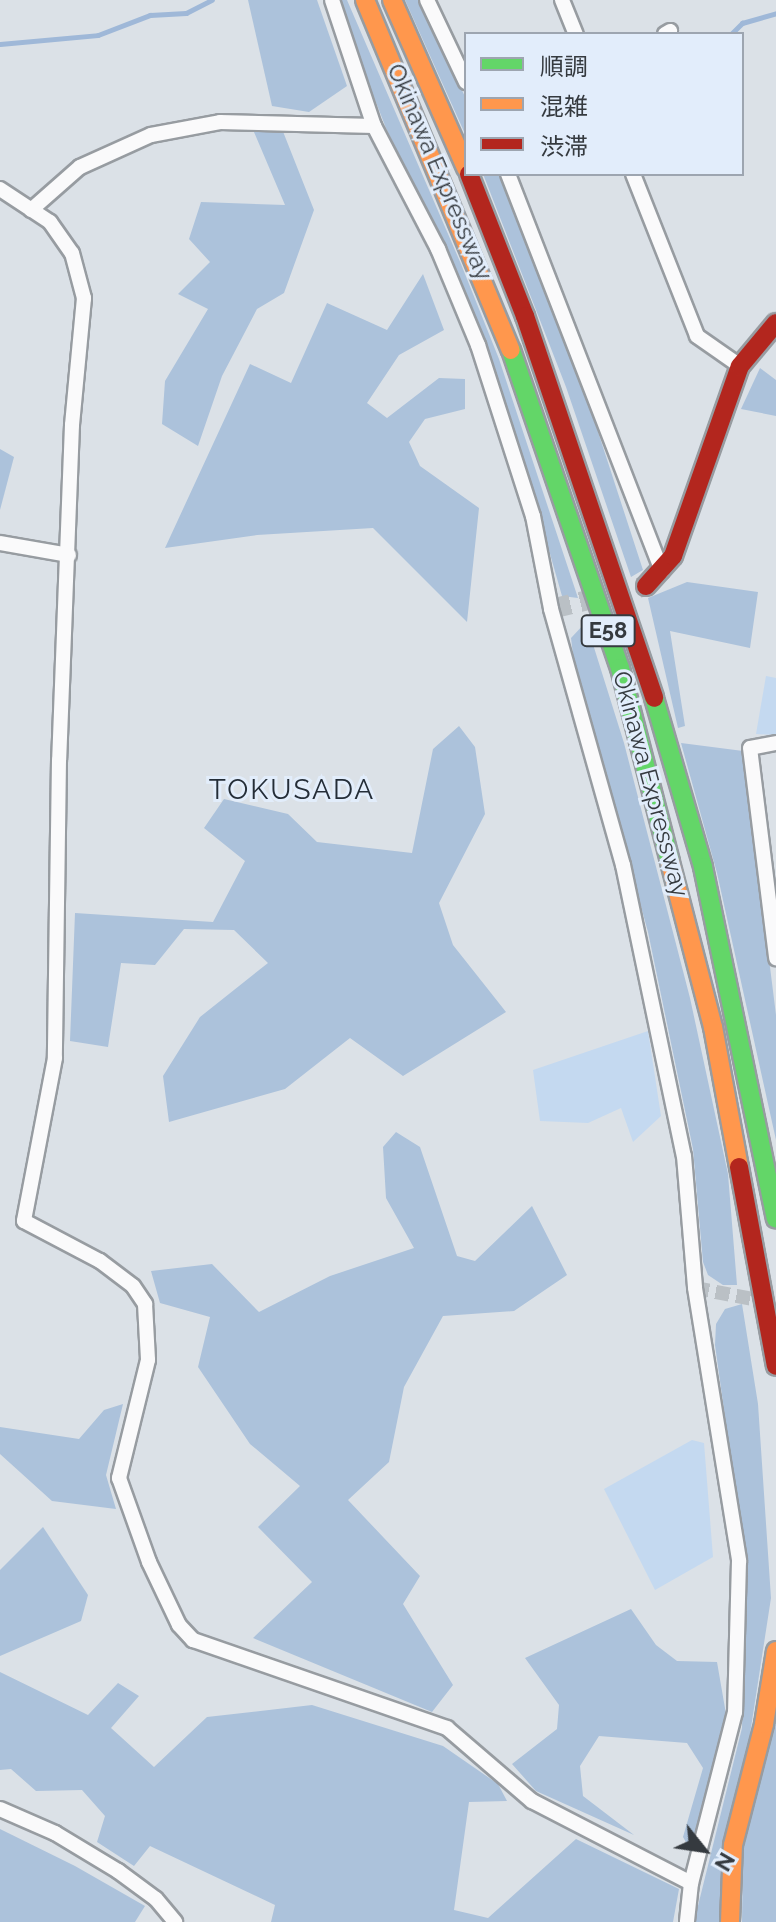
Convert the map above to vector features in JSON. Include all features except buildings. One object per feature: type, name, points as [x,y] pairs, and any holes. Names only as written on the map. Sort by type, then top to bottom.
[{"type":"main road","name":"Okinawa Expressway","points":[[365,0],[503,327],[620,668],[713,1027],[776,1366]]},
{"type":"main road","name":"Okinawa Expressway","points":[[392,0],[464,163]]},
{"type":"main road","name":"Okinawa Expressway","points":[[470,176],[525,316],[647,674],[703,867],[776,1219]]},
{"type":"main road","points":[[646,586],[673,556],[740,366],[776,323]]},
{"type":"main road","points":[[730,1922],[733,1845],[764,1724],[776,1651]]},
{"type":"street","points":[[332,0],[374,126],[438,249],[472,331],[533,516],[551,609],[623,865],[684,1156],[695,1288],[739,1561],[735,1712],[691,1883],[687,1922]]},
{"type":"street","points":[[427,0],[464,78]]},
{"type":"street","points":[[562,0],[575,32]]},
{"type":"street","points":[[31,210],[80,167],[151,135],[220,122],[374,126]]},
{"type":"street","points":[[509,176],[662,571]]},
{"type":"street","points":[[634,176],[697,336],[740,366]]},
{"type":"street","points":[[0,189],[50,222],[72,253],[84,298],[72,425],[59,760],[55,1058],[24,1221],[100,1261],[133,1286],[145,1304],[148,1360],[119,1478],[149,1562],[179,1625],[193,1640],[447,1728],[487,1758],[532,1801],[691,1883]]},
{"type":"street","points":[[0,543],[69,555]]},
{"type":"street","points":[[776,743],[750,748],[776,958]]},
{"type":"street","points":[[0,1809],[44,1827],[118,1871],[156,1899],[175,1922]]},
{"type":"shaded area","points":[[248,0],[317,0],[347,86],[309,112],[272,106]]},
{"type":"shaded area","points":[[336,0],[347,0],[461,264],[499,359],[578,598],[562,596],[519,445],[457,273],[386,128]]},
{"type":"shaded area","points":[[405,0],[421,0],[464,95],[464,132]]},
{"type":"shaded area","points":[[251,125],[282,129],[314,210],[284,293],[257,309],[222,376],[198,446],[162,424],[165,381],[208,309],[178,294],[210,262],[189,239],[201,202],[285,205]]},
{"type":"shaded area","points":[[484,176],[501,176],[586,395],[643,570],[631,577],[566,387]]},
{"type":"shaded area","points":[[423,274],[444,330],[399,355],[367,403],[387,418],[439,378],[465,379],[465,409],[425,419],[409,442],[420,466],[479,508],[467,622],[373,528],[257,535],[165,548],[250,364],[291,383],[327,303],[387,330]]},
{"type":"shaded area","points":[[760,368],[776,380],[776,416],[741,409]]},
{"type":"shaded area","points":[[0,449],[14,457],[0,510]]},
{"type":"shaded area","points":[[687,582],[758,592],[750,648],[670,631],[685,726],[678,728],[648,598]]},
{"type":"shaded area","points":[[586,622],[624,743],[690,998],[728,1174],[737,1285],[723,1285],[708,1275],[703,1262],[693,1149],[648,932],[574,663],[571,638]]},
{"type":"shaded area","points":[[766,676],[776,678],[776,735],[756,734]]},
{"type":"shaded area","points":[[459,726],[475,747],[485,814],[439,903],[453,945],[506,1012],[403,1076],[350,1038],[285,1089],[169,1122],[163,1076],[200,1017],[268,963],[234,930],[184,929],[155,965],[121,963],[108,1047],[70,1041],[75,913],[213,922],[245,861],[204,828],[224,799],[288,814],[317,842],[412,853],[433,749]]},
{"type":"shaded area","points":[[681,743],[743,751],[776,1015],[776,1140],[717,873]]},
{"type":"shaded area","points":[[648,1031],[661,1116],[633,1142],[621,1108],[588,1123],[540,1121],[533,1070]]},
{"type":"shaded area","points":[[396,1132],[420,1147],[457,1256],[475,1261],[532,1206],[567,1275],[514,1311],[443,1316],[404,1387],[389,1462],[348,1500],[420,1576],[403,1604],[453,1685],[432,1712],[253,1638],[312,1582],[258,1527],[300,1486],[250,1444],[198,1367],[210,1317],[160,1303],[151,1271],[212,1264],[259,1312],[330,1276],[414,1248],[386,1198],[383,1147]]},
{"type":"shaded area","points":[[742,1304],[758,1404],[771,1598],[721,1922],[694,1922],[742,1728],[746,1568],[715,1345],[716,1324],[725,1309]]},
{"type":"shaded area","points":[[123,1404],[106,1475],[116,1509],[52,1501],[0,1454],[0,1427],[79,1439],[104,1410]]},
{"type":"shaded area","points":[[692,1440],[704,1443],[713,1557],[655,1590],[604,1489]]},
{"type":"shaded area","points":[[43,1527],[88,1595],[81,1621],[0,1656],[0,1570]]},
{"type":"shaded area","points":[[631,1609],[656,1645],[677,1661],[717,1662],[726,1714],[691,1851],[683,1837],[703,1768],[687,1743],[599,1736],[580,1766],[583,1796],[634,1835],[536,1791],[512,1764],[557,1729],[559,1705],[525,1658]]},
{"type":"shaded area","points":[[0,1672],[88,1715],[118,1683],[139,1696],[111,1728],[154,1767],[207,1717],[312,1705],[443,1746],[498,1784],[507,1801],[469,1802],[454,1910],[488,1918],[576,1839],[679,1889],[673,1922],[271,1922],[275,1905],[150,1846],[134,1866],[97,1842],[105,1816],[82,1790],[36,1791],[11,1769],[0,1770]]},
{"type":"shaded area","points":[[776,1704],[776,1922],[742,1922],[743,1852]]},
{"type":"shaded area","points":[[0,1829],[75,1866],[145,1906],[135,1922],[0,1922]]},
{"type":"waterway","points":[[0,44],[98,35],[150,15],[186,13],[212,0]]},
{"type":"waterway","points":[[733,32],[742,23],[776,13]]},
{"type":"tunnel","points":[[551,609],[646,586]]},
{"type":"tunnel","points":[[695,1288],[769,1302]]},
{"type":"traffic: fast","points":[[511,350],[620,668],[670,862]]},
{"type":"traffic: fast","points":[[654,698],[703,867],[776,1219]]},
{"type":"traffic: slow","points":[[365,0],[511,350]]},
{"type":"traffic: slow","points":[[392,0],[464,163]]},
{"type":"traffic: slow","points":[[670,862],[713,1027],[739,1167]]},
{"type":"traffic: slow","points":[[730,1922],[733,1845],[764,1724],[776,1651]]},
{"type":"traffic: jam","points":[[470,176],[525,316],[654,698]]},
{"type":"traffic: jam","points":[[646,586],[673,556],[740,366],[776,323]]},
{"type":"traffic: jam","points":[[739,1167],[776,1366]]},
{"type":"district","name":"TOKUSADA","points":[[292,790]]}]
